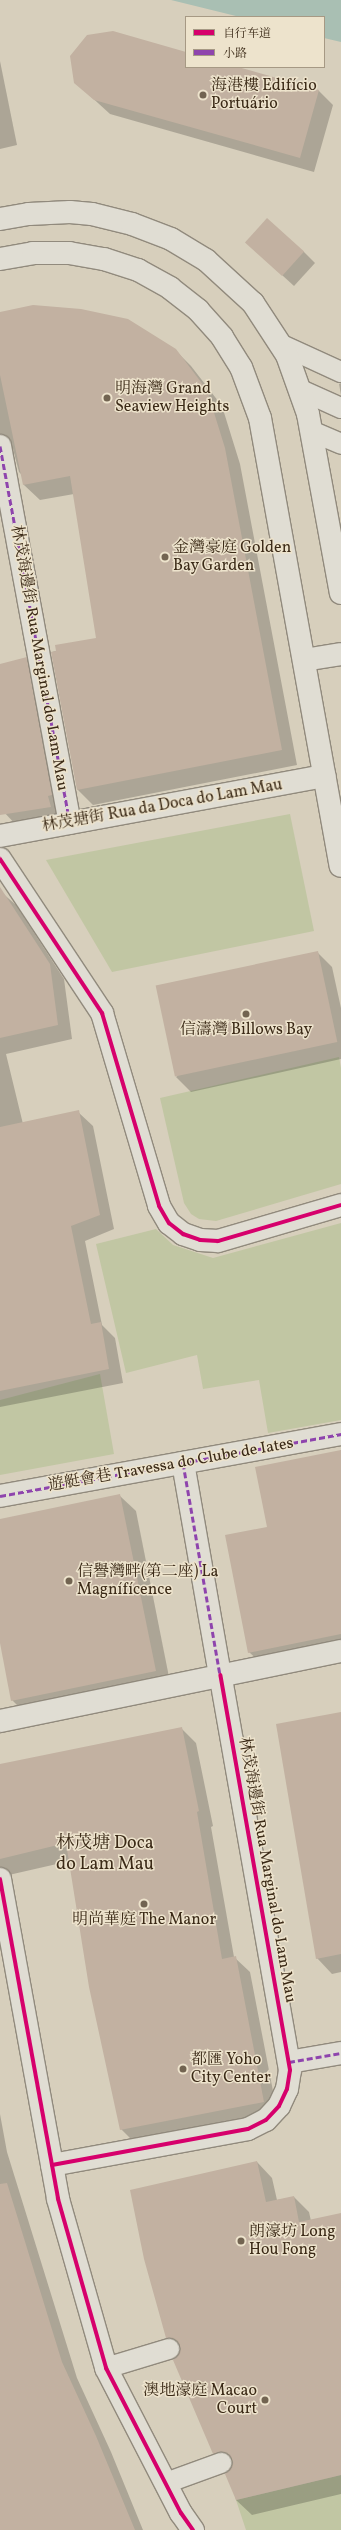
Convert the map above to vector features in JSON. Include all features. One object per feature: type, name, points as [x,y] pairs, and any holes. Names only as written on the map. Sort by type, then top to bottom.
[{"type":"street","points":[[0,219],[50,212],[92,214],[132,224],[171,239],[206,260],[238,288],[265,319],[282,345],[301,390],[335,528],[341,593]]},
{"type":"street","points":[[0,259],[50,252],[86,255],[121,264],[154,278],[184,298],[222,337],[246,378],[260,418],[341,866]]},
{"type":"street","name":"林茂海邊街 Rua Marginal do Lam Mau","points":[[0,446],[70,823]]},
{"type":"street","points":[[304,660],[341,654]]},
{"type":"street","name":"林茂塘街 Rua da Doca do Lam Mau","points":[[0,836],[325,776]]},
{"type":"street","points":[[0,859],[102,1013],[159,1206],[169,1223],[183,1234],[200,1240],[218,1241],[341,1205]]},
{"type":"street","name":"遊艇會巷 Travessa do Clube de Iates","points":[[0,1496],[341,1434]]},
{"type":"street","name":"林茂海邊街 Rua Marginal do Lam Mau","points":[[52,2165],[248,2129],[266,2120],[279,2106],[287,2089],[289,2066],[184,1463]]},
{"type":"street","points":[[0,1721],[341,1651]]},
{"type":"street","points":[[0,1879],[58,2199],[106,2368],[181,2513],[193,2530]]},
{"type":"street","points":[[289,2066],[341,2053]]},
{"type":"lane","points":[[282,345],[341,372]]},
{"type":"lane","points":[[301,390],[341,408]]},
{"type":"lane","points":[[311,431],[341,444]]},
{"type":"lane","points":[[106,2368],[169,2349]]},
{"type":"lane","points":[[166,2483],[221,2463]]},
{"type":"green space","points":[[290,814],[314,931],[112,972],[46,860]]},
{"type":"green space","points":[[339,1057],[341,1068],[341,1184],[216,1221],[199,1219],[191,1214],[184,1203],[160,1098]]},
{"type":"green space","points":[[341,1223],[341,1420],[268,1433],[259,1380],[203,1389],[197,1355],[126,1373],[96,1244],[156,1229],[173,1245],[213,1258]]},
{"type":"green space","points":[[100,1374],[114,1454],[0,1475],[0,1400]]},
{"type":"green space","points":[[341,2475],[341,2530],[246,2530],[236,2500]]},
{"type":"shaded area","points":[[171,0],[341,0],[341,42],[325,38],[325,16],[236,16]]},
{"type":"building","name":"海港樓 Edifício Portuário","points":[[113,31],[185,52],[185,68],[242,68],[319,90],[300,158],[94,100],[74,83],[70,56],[87,35]]},
{"type":"building","points":[[267,218],[304,251],[282,276],[245,243]]},
{"type":"building","name":"金灣豪庭 Golden Bay Garden","points":[[33,305],[81,309],[128,319],[176,349],[207,390],[225,448],[282,750],[77,790],[51,652],[56,651],[55,645],[96,638],[70,476],[23,485],[0,375],[0,312]]},
{"type":"building","points":[[27,657],[52,795],[48,796],[51,807],[0,815],[0,664]]},
{"type":"building","points":[[0,887],[50,964],[58,1025],[0,1038]]},
{"type":"building","name":"信濤灣 Billows Bay","points":[[318,951],[337,1042],[175,1076],[156,986]]},
{"type":"building","points":[[79,1110],[100,1215],[71,1226],[91,1324],[101,1322],[109,1369],[0,1391],[0,1127]]},
{"type":"building","points":[[341,1450],[341,1634],[248,1653],[225,1535],[267,1527],[255,1467]]},
{"type":"building","name":"信譽灣畔(第二座) La Magnífícence","points":[[120,1494],[156,1671],[11,1701],[0,1643],[0,1519]]},
{"type":"building","points":[[341,1712],[341,1954],[316,1959],[276,1724]]},
{"type":"building","points":[[182,1727],[199,1811],[197,1812],[222,1959],[236,1956],[264,2102],[120,2130],[89,1987],[66,1843],[0,1859],[0,1764]]},
{"type":"building","points":[[257,2161],[266,2202],[294,2196],[299,2222],[341,2213],[341,2475],[236,2500],[225,2474],[232,2465],[232,2459],[223,2452],[213,2454],[173,2360],[180,2352],[180,2345],[172,2338],[166,2338],[144,2259],[130,2190]]},
{"type":"building","points":[[7,2183],[62,2362],[96,2436],[135,2530],[0,2530],[0,2184]]},
{"type":"marked path","points":[[0,446],[70,823]]},
{"type":"marked path","points":[[0,1496],[341,1434]]},
{"type":"marked path","points":[[183,1463],[220,1675]]},
{"type":"marked path","points":[[289,2062],[341,2053]]},
{"type":"cycle path","points":[[0,859],[102,1013],[159,1206],[169,1223],[183,1234],[200,1240],[218,1241],[341,1205]]},
{"type":"cycle path","points":[[52,2165],[248,2129],[266,2120],[279,2106],[287,2089],[290,2070],[220,1675]]},
{"type":"cycle path","points":[[0,1879],[58,2199],[106,2368],[181,2513],[193,2530]]},
{"type":"place","name":"海港樓 Edifício Portuário","points":[[203,95]]},
{"type":"place","name":"明海灣 Grand Seaview Heights","points":[[107,398]]},
{"type":"place","name":"金灣豪庭 Golden Bay Garden","points":[[165,557]]},
{"type":"place","name":"信濤灣 Billows Bay","points":[[246,1014]]},
{"type":"place","name":"信譽灣畔(第二座) La Magnífícence","points":[[69,1581]]},
{"type":"place","name":"明尚華庭 The Manor","points":[[144,1904]]},
{"type":"place","name":"都匯 Yoho City Center","points":[[183,2069]]},
{"type":"place","name":"朗濠坊 Long Hou Fong","points":[[241,2241]]},
{"type":"place","name":"澳地濠庭 Macao Court","points":[[265,2400]]},
{"type":"district","name":"林茂塘 Doca do Lam Mau","points":[[105,1855]]}]
